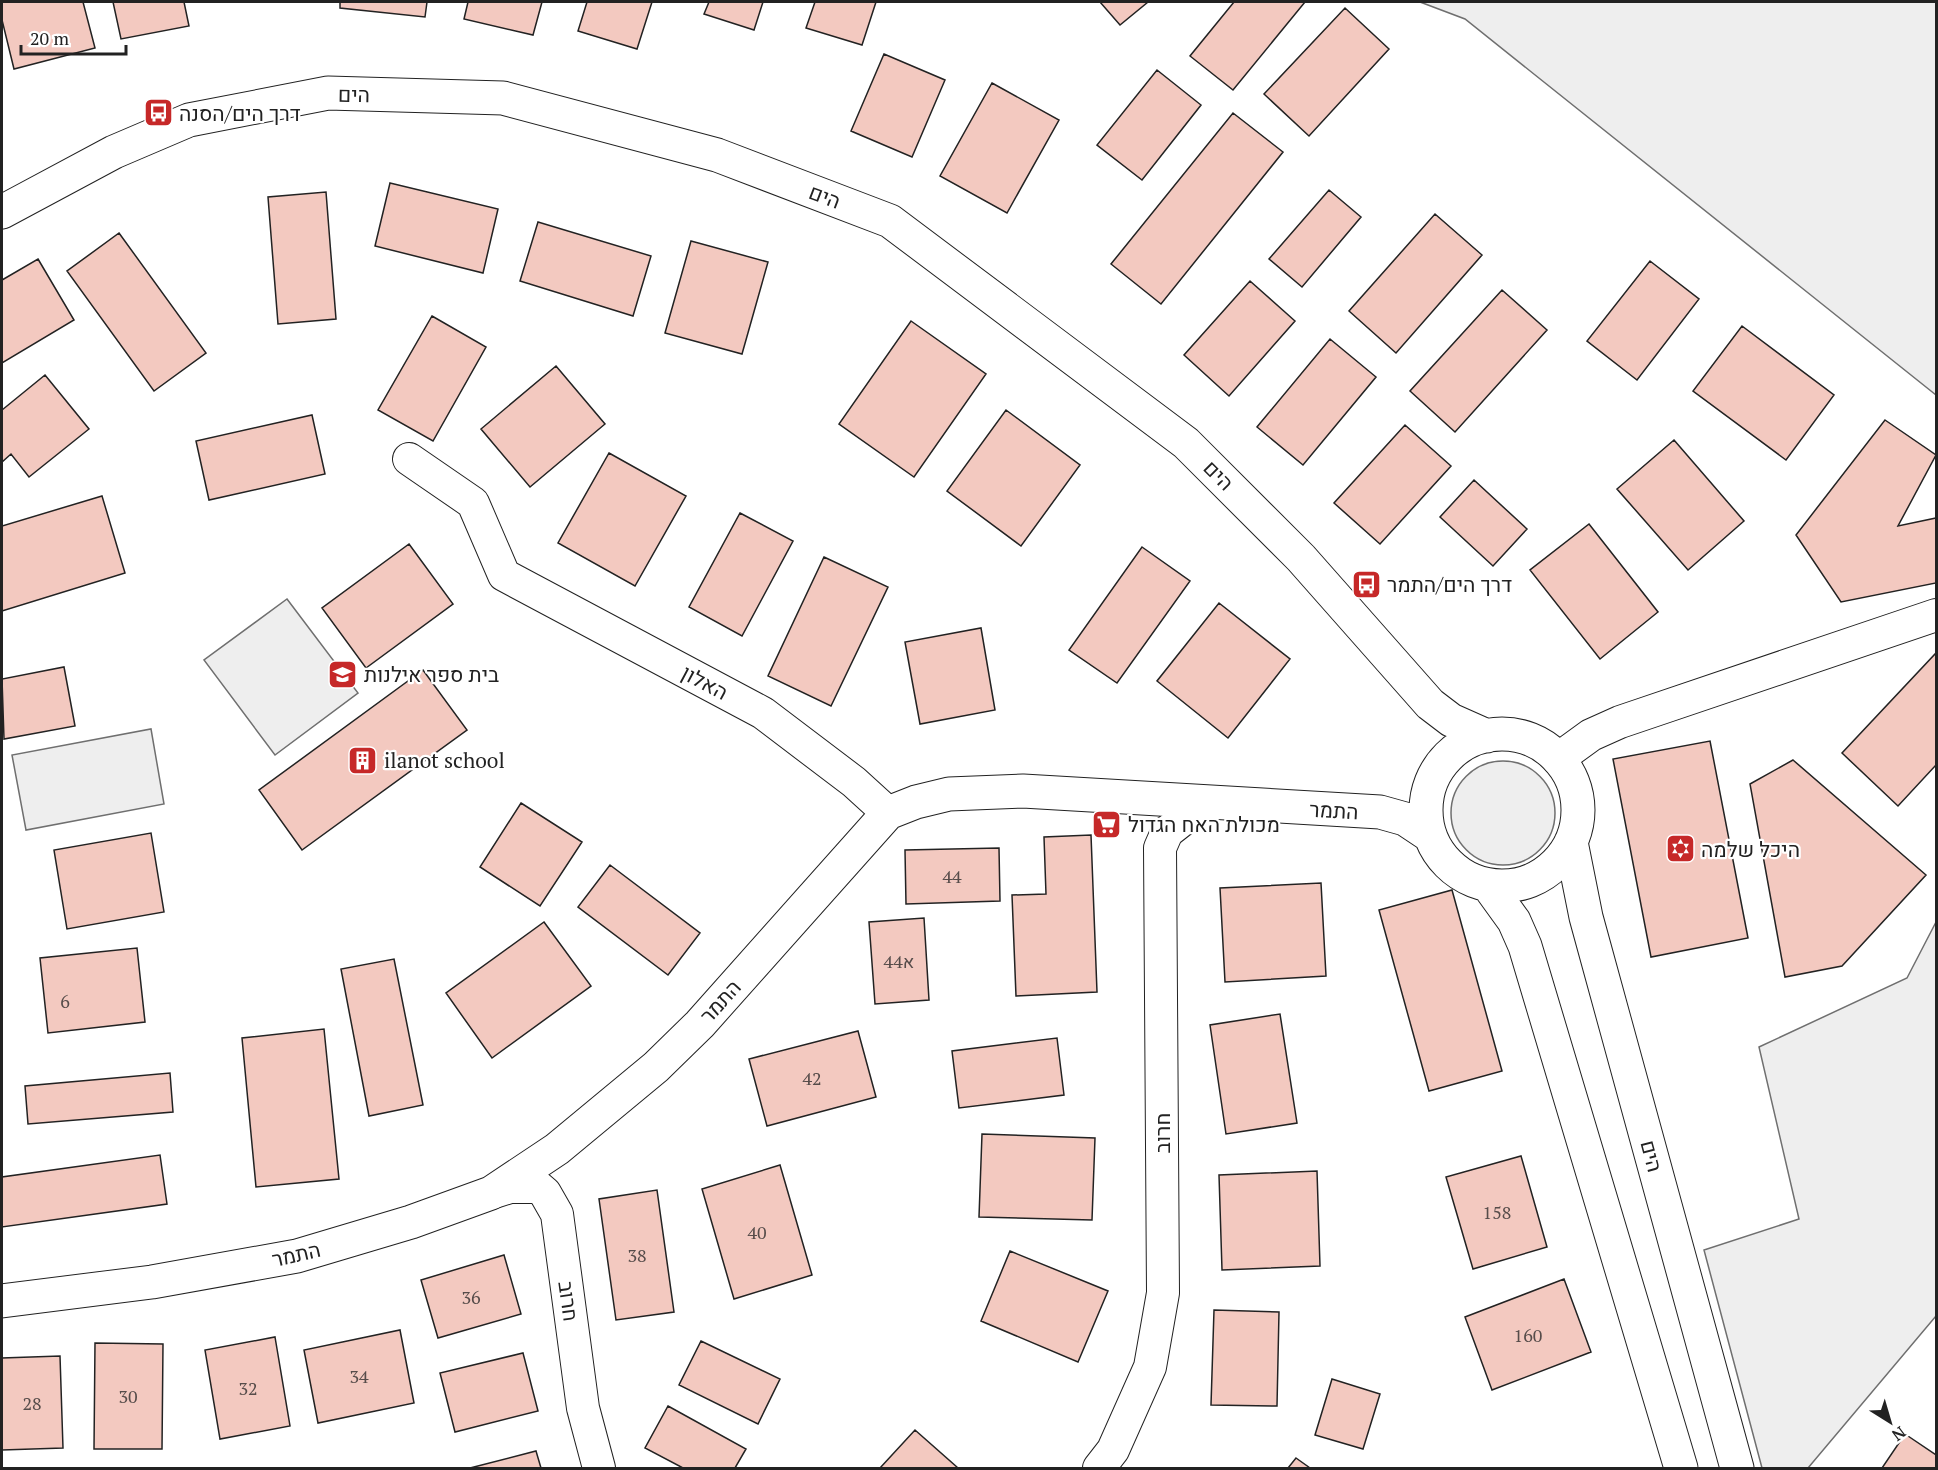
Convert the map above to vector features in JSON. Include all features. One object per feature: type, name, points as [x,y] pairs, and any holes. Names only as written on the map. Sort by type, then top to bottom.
[{"type":"main road","name":"הים","points":[[2,212],[114,152],[189,120],[328,93],[504,98],[717,155],[890,220],[1177,436],[1301,558],[1430,704],[1451,720],[1486,736]]},
{"type":"main road","points":[[1506,734],[1526,738],[1543,746],[1558,759],[1570,777],[1577,798],[1577,820],[1571,842],[1560,859],[1537,878],[1508,886],[1488,885],[1469,880],[1452,868],[1438,853],[1429,835],[1425,813],[1428,792],[1436,771],[1450,754],[1468,742],[1486,736],[1506,734]]},
{"type":"main road","name":"התמר","points":[[2,1301],[152,1282],[297,1256],[411,1222],[490,1193],[557,1149],[656,1067],[699,1024],[888,813],[916,802],[949,794],[1023,791],[1380,812],[1412,823],[1429,835]]},
{"type":"main road","name":"הים","points":[[1571,842],[1586,917],[1737,1468]]},
{"type":"main road","points":[[1488,885],[1514,921],[1525,945],[1681,1468]]},
{"type":"street","name":"האלון","points":[[409,459],[473,503],[504,575],[763,713],[854,782],[888,813]]},
{"type":"street","points":[[1558,759],[1591,735],[1620,722],[1936,615]]},
{"type":"street","name":"חרוב","points":[[1099,1468],[1113,1450],[1150,1367],[1163,1293],[1160,848],[1167,832],[1204,803]]},
{"type":"street","name":"חרוב","points":[[490,1193],[510,1187],[538,1187],[546,1193],[557,1214],[583,1408],[599,1468]]},
{"type":"shaded area","points":[[1420,2],[1936,2],[1936,395],[1465,19]]},
{"type":"shaded area","points":[[287,599],[358,693],[275,755],[204,660]]},
{"type":"shaded area","points":[[151,729],[164,804],[26,830],[12,755]]},
{"type":"shaded area","points":[[1503,761],[1523,765],[1540,776],[1551,793],[1555,813],[1551,833],[1540,850],[1523,861],[1503,865],[1483,861],[1466,850],[1455,833],[1451,813],[1455,793],[1466,776],[1483,765]]},
{"type":"shaded area","points":[[1936,922],[1936,1316],[1808,1468],[1762,1468],[1704,1250],[1799,1219],[1759,1047],[1907,978]]},
{"type":"building","points":[[2,2],[83,2],[95,48],[14,69],[2,20]]},
{"type":"building","points":[[113,2],[184,2],[189,26],[121,39]]},
{"type":"building","points":[[340,2],[427,2],[425,17],[340,8]]},
{"type":"building","points":[[468,2],[542,2],[533,35],[464,19]]},
{"type":"building","points":[[587,2],[652,2],[637,49],[578,31]]},
{"type":"building","points":[[709,2],[763,2],[754,30],[704,14]]},
{"type":"building","points":[[815,2],[876,2],[862,45],[806,28]]},
{"type":"building","points":[[1100,2],[1148,2],[1120,25]]},
{"type":"building","points":[[1234,2],[1305,2],[1233,90],[1190,56]]},
{"type":"building","points":[[1345,8],[1389,49],[1309,136],[1264,94]]},
{"type":"building","points":[[884,54],[945,80],[912,157],[851,131]]},
{"type":"building","points":[[1157,70],[1201,105],[1142,180],[1097,145]]},
{"type":"building","points":[[992,83],[1059,120],[1007,213],[940,176]]},
{"type":"building","points":[[1233,113],[1283,152],[1161,304],[1111,264]]},
{"type":"building","points":[[390,183],[498,209],[483,273],[375,246]]},
{"type":"building","points":[[1329,190],[1361,217],[1302,287],[1269,259]]},
{"type":"building","points":[[326,192],[336,319],[278,324],[268,197]]},
{"type":"building","points":[[1435,214],[1482,255],[1396,353],[1349,311]]},
{"type":"building","points":[[538,222],[651,256],[633,316],[520,281]]},
{"type":"building","points":[[119,233],[206,353],[154,391],[67,271]]},
{"type":"building","points":[[691,241],[768,262],[742,354],[665,333]]},
{"type":"building","points":[[38,259],[74,320],[2,363],[2,280]]},
{"type":"building","points":[[1650,261],[1699,299],[1637,380],[1587,341]]},
{"type":"building","points":[[1250,281],[1295,321],[1229,396],[1184,355]]},
{"type":"building","points":[[1502,290],[1547,330],[1455,432],[1410,391]]},
{"type":"building","points":[[432,316],[486,347],[433,441],[378,410]]},
{"type":"building","points":[[911,321],[986,374],[914,477],[839,424]]},
{"type":"building","points":[[1742,326],[1834,395],[1786,460],[1693,391]]},
{"type":"building","points":[[1330,339],[1376,377],[1303,465],[1257,427]]},
{"type":"building","points":[[556,366],[605,424],[530,487],[481,429]]},
{"type":"building","points":[[45,375],[89,429],[29,477],[11,454],[2,462],[2,410]]},
{"type":"building","points":[[1006,410],[1080,465],[1021,546],[947,491]]},
{"type":"building","points":[[312,415],[325,474],[209,500],[196,441]]},
{"type":"building","points":[[1885,420],[1936,455],[1898,526],[1936,518],[1936,583],[1841,602],[1796,535]]},
{"type":"building","points":[[1405,425],[1451,466],[1380,544],[1334,503]]},
{"type":"building","points":[[1674,440],[1744,521],[1688,570],[1617,489]]},
{"type":"building","points":[[609,453],[686,496],[635,586],[558,543]]},
{"type":"building","points":[[1474,480],[1527,529],[1493,566],[1440,517]]},
{"type":"building","points":[[102,496],[125,573],[2,611],[2,526]]},
{"type":"building","points":[[740,513],[793,541],[742,636],[689,607]]},
{"type":"building","points":[[1589,524],[1658,612],[1600,659],[1530,570]]},
{"type":"building","points":[[409,544],[453,604],[366,668],[322,608]]},
{"type":"building","points":[[1142,547],[1190,581],[1117,683],[1069,650]]},
{"type":"building","points":[[824,557],[888,587],[831,706],[768,676]]},
{"type":"building","points":[[1219,603],[1290,659],[1228,738],[1157,681]]},
{"type":"building","points":[[981,628],[995,710],[920,724],[905,642]]},
{"type":"building","points":[[1936,653],[1936,765],[1898,806],[1842,753]]},
{"type":"building","points":[[64,667],[75,726],[4,739],[2,679]]},
{"type":"building","name":"ilanot school","points":[[423,670],[467,730],[302,850],[259,790]]},
{"type":"building","name":"היכל שלמה","points":[[1710,741],[1748,938],[1651,957],[1613,759]]},
{"type":"building","points":[[1793,760],[1926,875],[1842,966],[1785,977],[1750,784]]},
{"type":"building","points":[[521,803],[582,842],[540,906],[480,867]]},
{"type":"building","points":[[151,833],[164,912],[67,929],[54,850]]},
{"type":"building","points":[[1091,835],[1097,992],[1016,996],[1012,895],[1046,894],[1044,837]]},
{"type":"building","points":[[999,848],[1000,901],[906,904],[905,850]]},
{"type":"building","points":[[610,865],[700,933],[668,975],[578,907]]},
{"type":"building","points":[[1321,883],[1326,976],[1225,982],[1220,888]]},
{"type":"building","points":[[1452,890],[1502,1071],[1429,1091],[1379,910]]},
{"type":"building","points":[[924,918],[929,1000],[875,1004],[869,922]]},
{"type":"building","points":[[544,922],[591,986],[492,1058],[446,993]]},
{"type":"building","points":[[137,948],[145,1022],[48,1033],[40,958]]},
{"type":"building","points":[[394,959],[423,1105],[369,1116],[341,969]]},
{"type":"building","points":[[1280,1014],[1297,1123],[1226,1134],[1210,1025]]},
{"type":"building","points":[[324,1029],[339,1179],[256,1187],[242,1038]]},
{"type":"building","points":[[858,1031],[876,1097],[767,1126],[749,1059]]},
{"type":"building","points":[[1057,1038],[1064,1095],[959,1108],[952,1051]]},
{"type":"building","points":[[170,1073],[173,1112],[28,1124],[25,1086]]},
{"type":"building","points":[[982,1134],[1095,1138],[1092,1220],[979,1217]]},
{"type":"building","points":[[160,1155],[167,1204],[2,1227],[2,1177]]},
{"type":"building","points":[[1521,1156],[1547,1247],[1473,1269],[1446,1177]]},
{"type":"building","points":[[780,1165],[812,1275],[734,1299],[702,1189]]},
{"type":"building","points":[[1317,1171],[1320,1266],[1222,1270],[1219,1175]]},
{"type":"building","points":[[657,1190],[674,1312],[616,1320],[599,1199]]},
{"type":"building","points":[[1010,1251],[1108,1291],[1078,1362],[981,1321]]},
{"type":"building","points":[[504,1255],[521,1314],[438,1338],[421,1280]]},
{"type":"building","points":[[1564,1279],[1591,1352],[1492,1390],[1465,1317]]},
{"type":"building","points":[[1214,1310],[1279,1312],[1277,1406],[1211,1405]]},
{"type":"building","points":[[400,1330],[414,1403],[318,1423],[304,1350]]},
{"type":"building","points":[[275,1337],[290,1426],[220,1439],[205,1350]]},
{"type":"building","points":[[701,1341],[780,1379],[758,1424],[679,1385]]},
{"type":"building","points":[[95,1343],[163,1344],[162,1449],[94,1449]]},
{"type":"building","points":[[523,1353],[538,1411],[455,1432],[440,1373]]},
{"type":"building","points":[[60,1356],[63,1448],[2,1450],[2,1358]]},
{"type":"building","points":[[1332,1379],[1380,1394],[1363,1449],[1315,1435]]},
{"type":"building","points":[[668,1406],[746,1449],[735,1468],[683,1468],[645,1448]]},
{"type":"building","points":[[915,1430],[958,1468],[880,1468]]},
{"type":"building","points":[[1905,1434],[1936,1455],[1936,1468],[1882,1468]]},
{"type":"building","points":[[536,1451],[541,1468],[470,1468]]},
{"type":"building","points":[[1296,1458],[1310,1468],[1288,1468]]},
{"type":"place","name":"דרך הים/הסנה","points":[[158,113]]},
{"type":"place","name":"דרך הים/התמר","points":[[1366,584]]},
{"type":"place","name":"בית ספר אילנות","points":[[343,674]]},
{"type":"place","name":"ilanot school","points":[[363,760]]},
{"type":"place","name":"מכולת האח הגדול","points":[[1107,824]]},
{"type":"place","name":"היכל שלמה","points":[[1680,849]]}]
